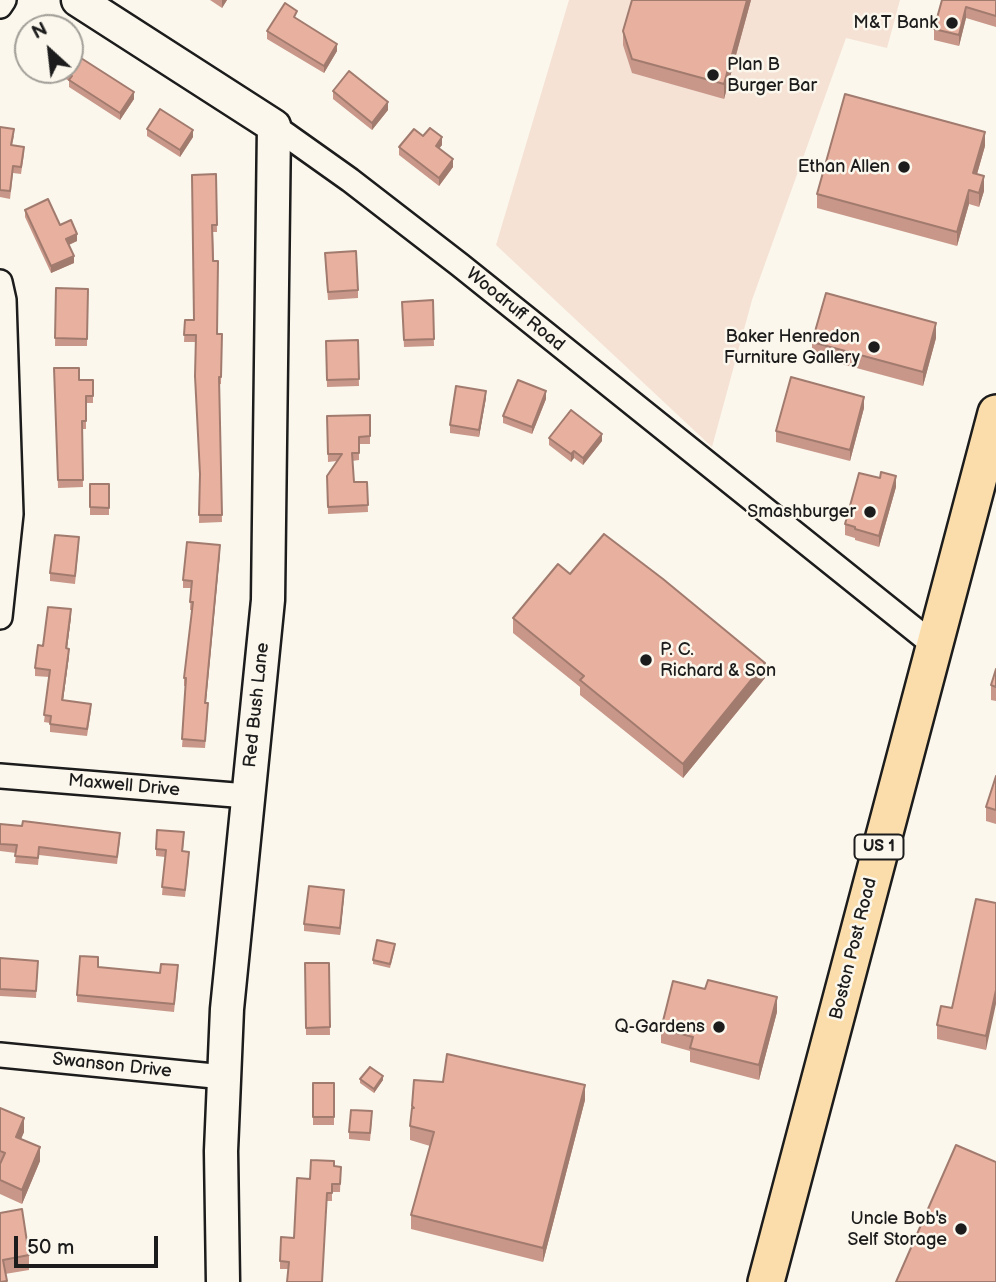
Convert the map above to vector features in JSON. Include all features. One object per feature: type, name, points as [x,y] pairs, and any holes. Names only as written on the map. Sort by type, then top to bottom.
[{"type":"main road","name":"Boston Post Road","points":[[766,1282],[996,413]]},
{"type":"street","points":[[0,6],[4,0]]},
{"type":"street","name":"Woodruff Road","points":[[78,0],[274,127],[350,180],[934,645]]},
{"type":"street","name":"Red Bush Lane","points":[[223,1282],[221,1151],[227,1009],[268,600],[274,127]]},
{"type":"street","points":[[0,282],[4,300],[6,513],[0,617]]},
{"type":"street","name":"Maxwell Drive","points":[[0,776],[247,796]]},
{"type":"street","name":"Swanson Drive","points":[[0,1055],[224,1077]]},
{"type":"shaded area","points":[[569,0],[900,0],[887,48],[846,38],[752,300],[712,447],[496,245]]},
{"type":"building","points":[[632,0],[747,0],[724,84],[632,59],[623,31]]},
{"type":"building","name":"M&T Bank","points":[[942,0],[996,0],[996,16],[966,7],[959,35],[934,29]]},
{"type":"building","points":[[285,3],[297,11],[294,17],[337,44],[324,66],[267,31]]},
{"type":"building","points":[[84,60],[134,92],[120,113],[75,84],[84,84]]},
{"type":"building","points":[[349,71],[388,102],[372,123],[333,91]]},
{"type":"building","name":"Ethan Allen","points":[[845,94],[985,132],[973,173],[984,176],[979,193],[969,190],[957,232],[817,194]]},
{"type":"building","points":[[160,109],[193,130],[180,150],[147,129]]},
{"type":"building","points":[[0,127],[14,129],[11,145],[24,147],[21,167],[13,166],[10,191],[0,190]]},
{"type":"building","points":[[430,128],[442,137],[436,146],[453,159],[439,178],[399,147],[414,129],[423,136]]},
{"type":"building","points":[[216,174],[217,225],[212,225],[213,261],[218,261],[217,334],[222,334],[219,377],[222,515],[199,515],[196,335],[184,335],[185,320],[194,320],[192,175]]},
{"type":"building","points":[[48,199],[60,225],[71,220],[77,234],[66,239],[74,256],[51,266],[25,210]]},
{"type":"building","points":[[356,251],[358,290],[328,292],[325,253]]},
{"type":"building","points":[[56,288],[88,289],[87,339],[55,338]]},
{"type":"building","name":"Baker Henredon Furniture Gallery","points":[[826,293],[936,323],[923,372],[812,342]]},
{"type":"building","points":[[433,300],[434,339],[404,340],[402,302]]},
{"type":"building","points":[[358,340],[359,379],[327,380],[326,341]]},
{"type":"building","points":[[54,368],[79,368],[79,380],[93,380],[93,396],[86,396],[86,421],[82,421],[83,480],[58,480]]},
{"type":"building","points":[[791,377],[864,397],[850,450],[776,431]]},
{"type":"building","points":[[518,380],[546,391],[532,427],[503,416]]},
{"type":"building","points":[[456,386],[486,391],[479,430],[450,425]]},
{"type":"building","points":[[571,410],[602,434],[583,458],[574,451],[571,454],[549,438]]},
{"type":"building","points":[[370,415],[370,436],[359,437],[359,453],[352,453],[354,482],[367,482],[368,505],[328,507],[327,476],[342,454],[328,454],[327,416]]},
{"type":"building","name":"Smashburger","points":[[881,472],[896,476],[879,536],[845,524],[859,473],[880,478]]},
{"type":"building","points":[[90,484],[109,484],[109,508],[90,507]]},
{"type":"building","name":"P. C. Richard & Son","points":[[604,534],[765,663],[683,764],[580,680],[584,676],[513,618],[558,564],[570,574]]},
{"type":"building","points":[[55,535],[79,537],[75,576],[50,573]]},
{"type":"building","points":[[187,542],[220,545],[205,703],[208,703],[205,741],[182,739],[184,678],[193,602],[190,602],[192,581],[183,580]]},
{"type":"building","points":[[48,607],[71,609],[62,700],[91,704],[87,729],[50,724],[51,716],[44,715],[50,670],[35,668],[38,645],[43,646]]},
{"type":"building","points":[[996,669],[996,687],[991,685]]},
{"type":"building","points":[[996,776],[996,810],[986,807]]},
{"type":"building","points":[[23,821],[120,833],[117,857],[39,847],[38,858],[15,856],[17,845],[0,844],[0,824],[22,826]]},
{"type":"building","points":[[157,830],[184,832],[182,851],[189,852],[185,890],[162,887],[166,850],[156,849]]},
{"type":"building","points":[[309,886],[344,890],[340,928],[304,924]]},
{"type":"building","points":[[976,899],[996,903],[996,990],[986,1036],[937,1025],[941,1006],[952,1008]]},
{"type":"building","points":[[377,940],[395,944],[390,964],[373,960]]},
{"type":"building","points":[[80,956],[98,957],[98,967],[160,973],[161,964],[178,965],[174,1004],[77,995]]},
{"type":"building","points":[[0,958],[38,961],[36,991],[0,989]]},
{"type":"building","points":[[305,963],[329,963],[330,1027],[306,1028]]},
{"type":"building","name":"Q-Gardens","points":[[708,980],[777,997],[759,1065],[690,1048],[693,1037],[661,1029],[673,981],[705,989]]},
{"type":"building","points":[[447,1054],[585,1085],[543,1248],[411,1215],[434,1132],[410,1126],[414,1108],[414,1080],[443,1082]]},
{"type":"building","points":[[370,1067],[383,1076],[374,1089],[360,1079]]},
{"type":"building","points":[[313,1083],[334,1083],[334,1117],[313,1117]]},
{"type":"building","points":[[0,1108],[24,1118],[16,1137],[40,1147],[22,1190],[0,1180],[0,1164],[5,1153],[0,1151]]},
{"type":"building","points":[[351,1110],[372,1111],[370,1133],[349,1132]]},
{"type":"building","name":"Uncle Bob's Self Storage","points":[[956,1145],[996,1162],[996,1282],[896,1282]]},
{"type":"building","points":[[311,1160],[334,1161],[334,1166],[341,1167],[340,1184],[332,1184],[332,1193],[327,1193],[322,1282],[287,1282],[289,1262],[280,1261],[281,1237],[294,1238],[297,1178],[310,1179]]},
{"type":"building","points":[[22,1209],[29,1255],[3,1260],[7,1281],[0,1282],[0,1213]]},
{"type":"place","name":"M&T Bank","points":[[952,23]]},
{"type":"place","name":"Plan B Burger Bar","points":[[713,75]]},
{"type":"place","name":"Ethan Allen","points":[[904,167]]},
{"type":"place","name":"Baker Henredon Furniture Gallery","points":[[874,347]]},
{"type":"place","name":"Smashburger","points":[[870,512]]},
{"type":"place","name":"P. C. Richard & Son","points":[[646,660]]},
{"type":"place","name":"Q-Gardens","points":[[719,1027]]},
{"type":"place","name":"Uncle Bob's Self Storage","points":[[961,1229]]}]
